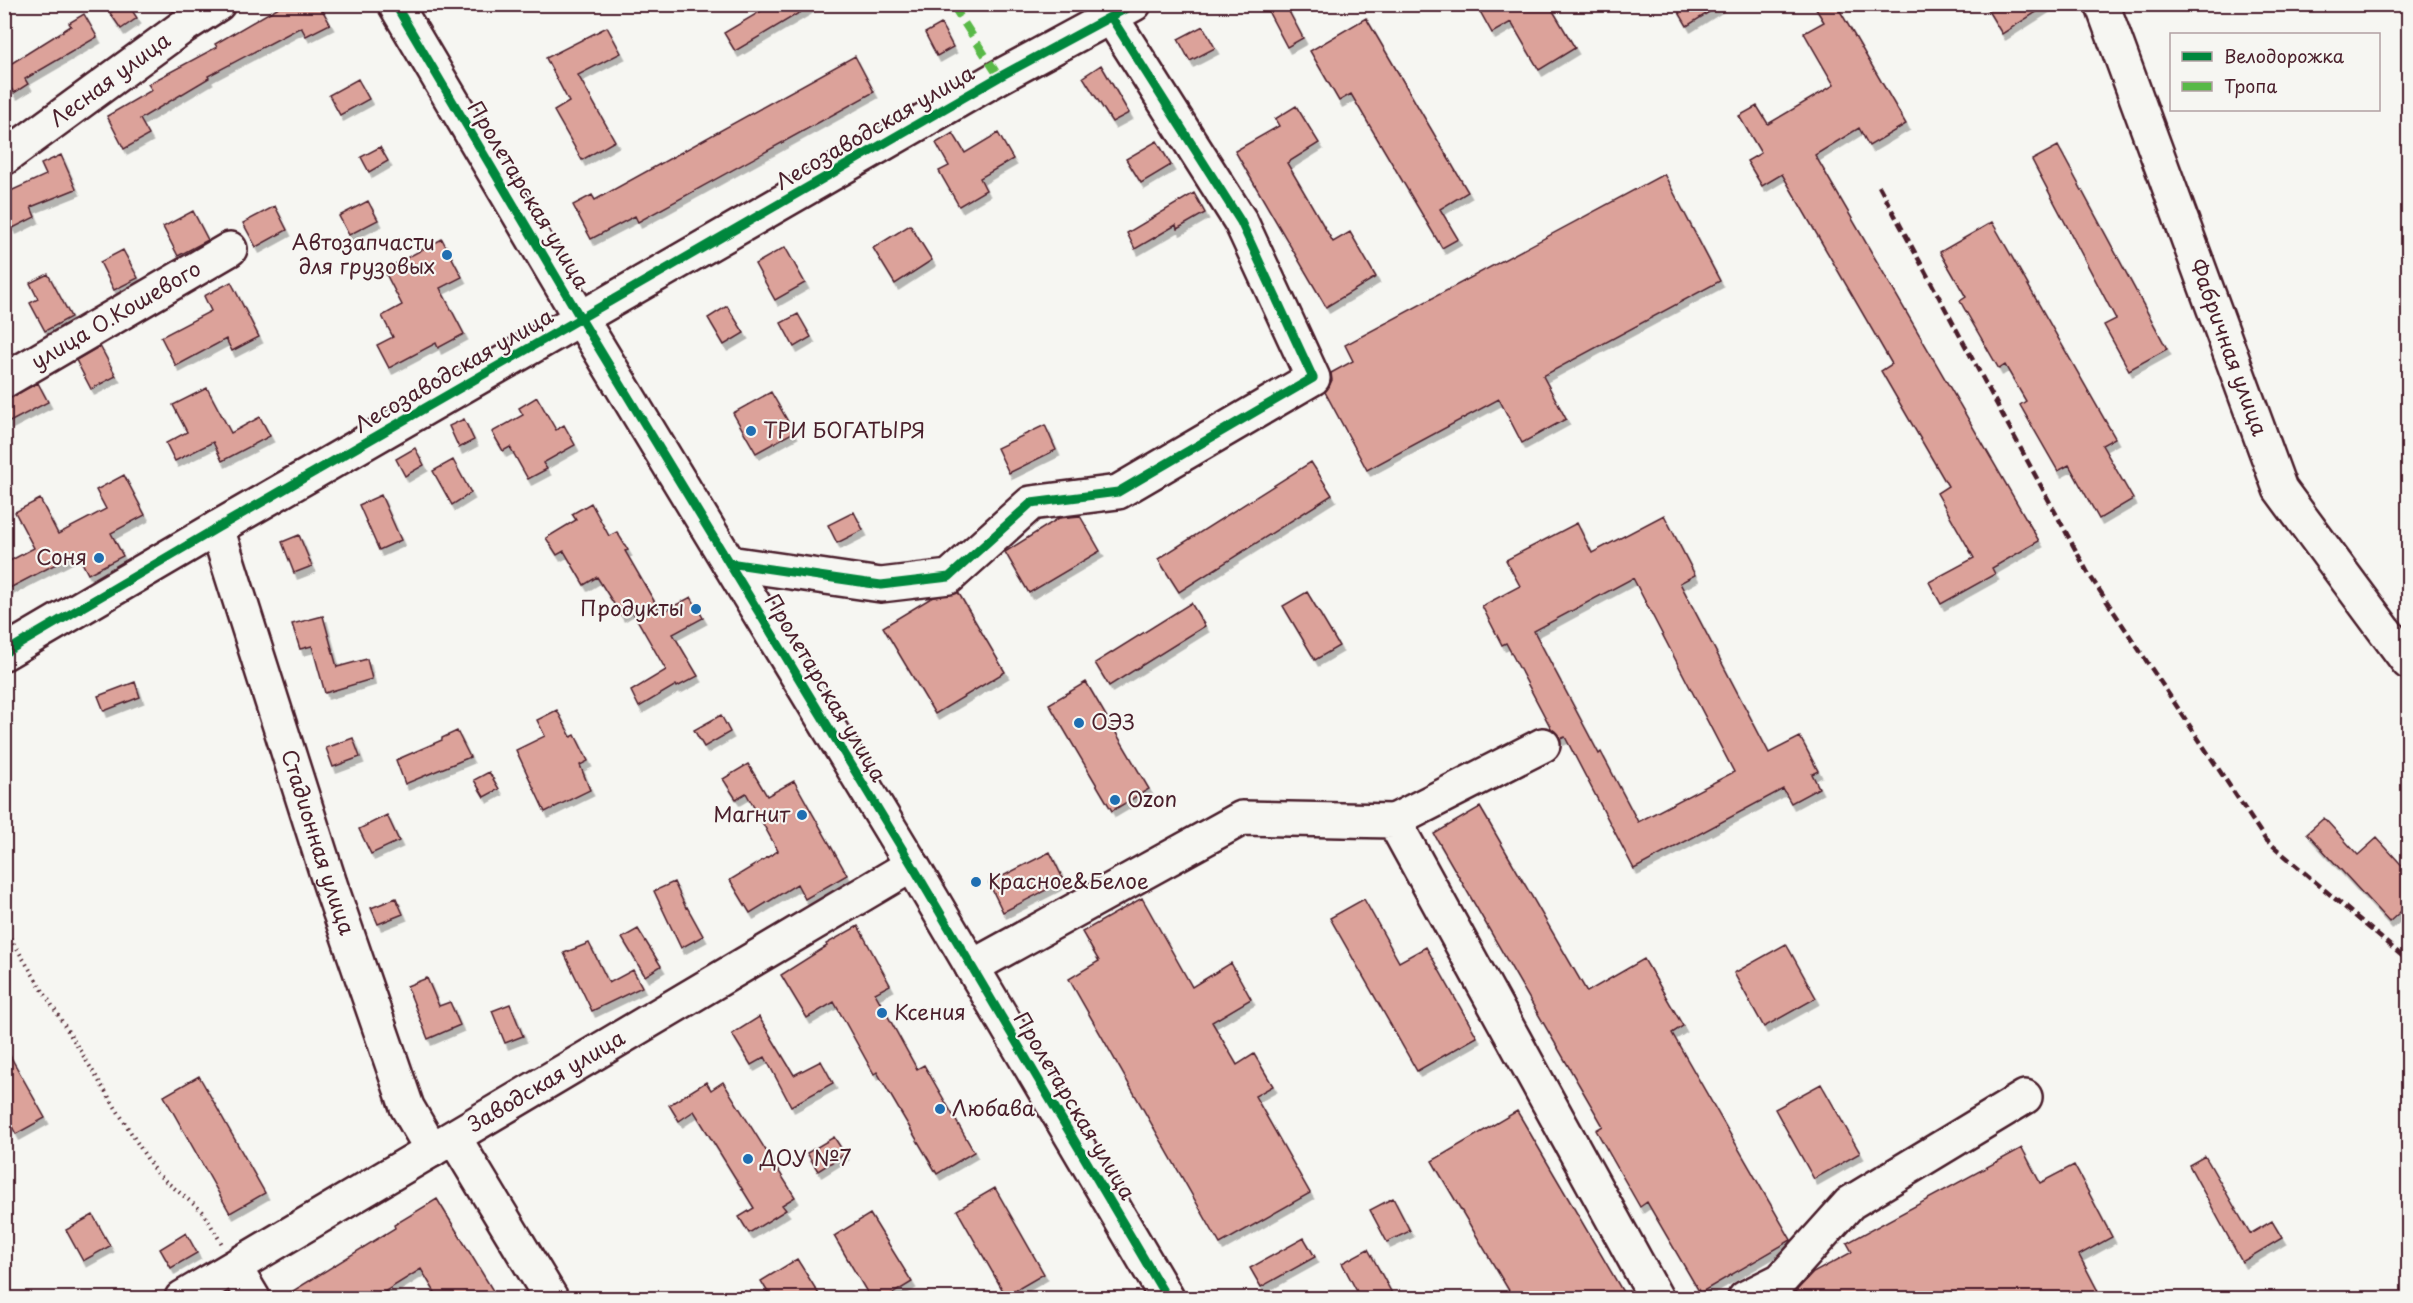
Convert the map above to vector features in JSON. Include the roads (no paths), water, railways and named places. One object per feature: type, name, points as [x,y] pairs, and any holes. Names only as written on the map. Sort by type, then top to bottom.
[{"type":"street","name":"Лесная улица","points":[[4,158],[184,26],[218,4]]},
{"type":"street","name":"Пролетарская улица","points":[[395,4],[581,319],[912,865],[1167,1299]]},
{"type":"street","name":"Фабричная улица","points":[[2102,4],[2280,489],[2409,662]]},
{"type":"street","name":"Лесозаводская улица","points":[[4,653],[999,77],[1122,11],[1241,222],[1313,378],[1118,492],[1031,504],[949,576],[881,585],[729,563]]},
{"type":"street","name":"улица О.Кошевого","points":[[4,381],[230,249]]},
{"type":"street","name":"Стадионная улица","points":[[217,528],[330,884],[407,1107],[443,1144],[551,1299]]},
{"type":"street","points":[[972,967],[1242,818],[1394,821],[1543,745]]},
{"type":"street","points":[[1394,821],[1656,1299]]},
{"type":"street","name":"Заводская улица","points":[[182,1299],[912,865]]},
{"type":"street","points":[[1745,1299],[1781,1280],[1850,1203],[2025,1097]]},
{"type":"street","points":[[235,1268],[253,1299]]},
{"type":"railway","points":[[1879,186],[2088,573],[2265,839],[2408,961]]},
{"type":"place","name":"Автозапчасти для грузовых","points":[[447,255]]},
{"type":"place","name":"ТРИ БОГАТЫРЯ","points":[[751,431]]},
{"type":"place","name":"Соня","points":[[99,558]]},
{"type":"place","name":"Продукты","points":[[696,609]]},
{"type":"place","name":"ОЭЗ","points":[[1079,723]]},
{"type":"place","name":"Ozon","points":[[1115,800]]},
{"type":"place","name":"Магнит","points":[[802,815]]},
{"type":"place","name":"Красное&Белое","points":[[976,882]]},
{"type":"place","name":"Ксения","points":[[882,1013]]},
{"type":"place","name":"Любава","points":[[940,1109]]},
{"type":"place","name":"ДОУ №7","points":[[748,1159]]}]
